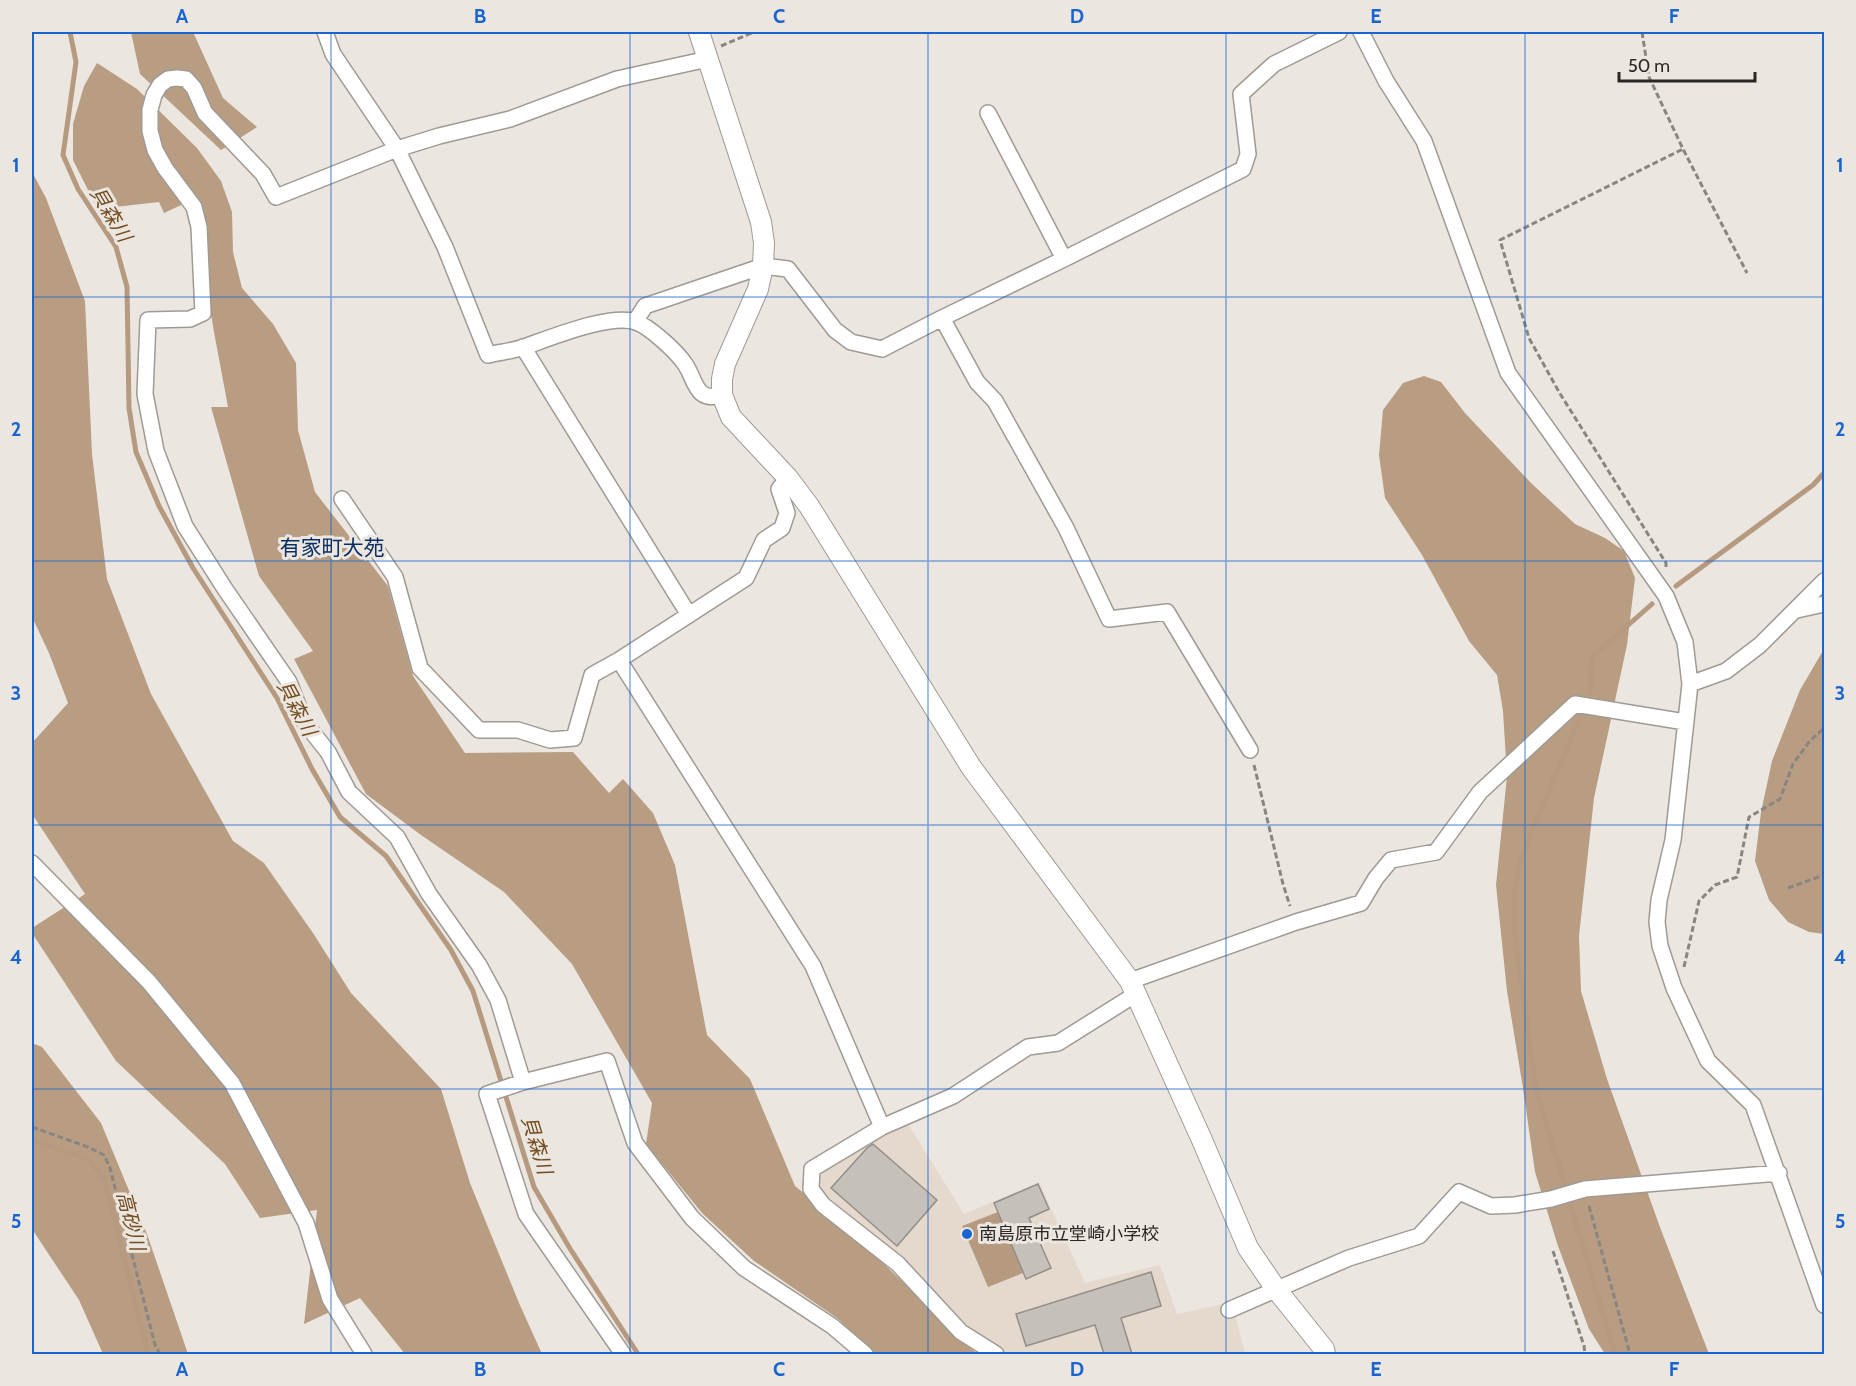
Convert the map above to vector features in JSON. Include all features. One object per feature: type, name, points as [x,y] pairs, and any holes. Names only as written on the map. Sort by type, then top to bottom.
[{"type":"street","points":[[325,32],[333,54],[397,149],[445,247],[488,355],[618,320],[635,322],[654,333],[685,363],[696,387],[705,395],[713,398],[722,395]]},
{"type":"street","points":[[699,32],[761,222],[764,243],[764,266],[758,289],[725,363],[722,395],[731,417],[788,478],[809,506],[971,767],[1133,987],[1248,1248],[1276,1289],[1324,1349],[1325,1354]]},
{"type":"street","points":[[635,322],[645,306],[764,266],[788,269],[835,330],[850,342],[882,349],[1243,169],[1248,154],[1241,94],[1274,64],[1339,32]]},
{"type":"street","points":[[1362,32],[1386,81],[1424,141],[1508,372],[1666,596],[1685,642],[1690,684],[1673,840],[1659,900],[1657,922],[1660,946],[1674,988],[1707,1061],[1753,1105],[1820,1279],[1824,1305]]},
{"type":"street","points":[[518,1084],[498,1000],[479,965],[429,894],[397,837],[349,792],[328,752],[305,723],[289,682],[185,526],[156,451],[146,394],[148,320],[190,319],[203,313],[199,226],[194,207],[165,168],[155,150],[150,131],[150,111],[154,95],[160,85],[168,79],[186,80],[194,88],[205,112],[263,174],[276,197],[397,149],[510,119],[617,79],[707,56]]},
{"type":"street","points":[[988,113],[1064,260]]},
{"type":"street","points":[[942,318],[976,382],[995,401],[1061,518],[1109,619],[1167,612],[1250,750]]},
{"type":"street","points":[[523,347],[689,615]]},
{"type":"street","points":[[342,499],[395,577],[420,668],[479,730],[518,730],[550,740],[574,738],[592,675],[746,578],[764,540],[782,528],[787,513],[779,489],[788,478]]},
{"type":"street","points":[[1690,684],[1726,671],[1760,645],[1824,581]]},
{"type":"street","points":[[1797,610],[1824,604]]},
{"type":"street","points":[[619,660],[813,966],[882,1127]]},
{"type":"street","points":[[996,1354],[961,1332],[898,1264],[823,1204],[811,1190],[812,1169],[882,1127],[953,1096],[1028,1047],[1058,1043],[1133,987],[1296,922],[1361,903],[1376,878],[1391,860],[1436,852],[1480,792],[1575,704],[1685,722]]},
{"type":"street","points":[[32,863],[149,982],[232,1083],[306,1223],[330,1299],[364,1354]]},
{"type":"street","points":[[622,1354],[526,1214],[488,1094],[608,1061],[634,1143],[692,1218],[744,1268],[832,1326],[865,1354]]},
{"type":"street","points":[[1229,1310],[1349,1258],[1419,1236],[1459,1192],[1491,1206],[1515,1205],[1581,1190],[1779,1173]]},
{"type":"path","points":[[707,56],[754,32]]},
{"type":"path","points":[[1642,32],[1649,77],[1747,273]]},
{"type":"path","points":[[1666,596],[1666,563],[1559,392],[1529,338],[1500,240],[1683,149]]},
{"type":"path","points":[[1674,988],[1680,984],[1699,901],[1715,885],[1737,877],[1749,817],[1780,799],[1793,764],[1809,742],[1824,729]]},
{"type":"path","points":[[1250,750],[1283,884],[1296,922]]},
{"type":"path","points":[[1788,888],[1824,875]]},
{"type":"path","points":[[32,1128],[88,1146],[104,1155],[110,1168],[155,1345],[160,1354]]},
{"type":"path","points":[[1581,1190],[1630,1354]]},
{"type":"path","points":[[1553,1251],[1585,1354]]},
{"type":"shaded area","points":[[131,32],[193,32],[223,98],[257,127],[221,150],[140,74]]},
{"type":"shaded area","points":[[97,63],[137,89],[197,148],[221,181],[232,212],[233,252],[242,288],[273,324],[296,363],[298,430],[315,492],[388,586],[413,676],[465,753],[573,752],[609,793],[623,779],[653,813],[675,865],[707,1035],[750,1079],[795,1186],[852,1233],[977,1354],[875,1354],[837,1318],[754,1261],[702,1213],[646,1144],[652,1103],[572,964],[504,892],[366,794],[294,659],[313,651],[259,576],[211,407],[228,407],[192,200],[164,213],[159,202],[115,207],[95,204],[73,160],[73,124],[84,86]]},
{"type":"shaded area","points":[[32,172],[46,198],[85,301],[92,454],[107,579],[151,694],[233,841],[264,863],[351,993],[441,1089],[470,1183],[542,1354],[405,1354],[360,1298],[304,1324],[317,1210],[260,1218],[225,1164],[116,1061],[32,933],[32,928],[85,894],[32,814],[32,743],[68,703],[32,617]]},
{"type":"shaded area","points":[[1424,376],[1441,382],[1465,413],[1531,483],[1575,524],[1605,538],[1624,551],[1635,578],[1627,645],[1594,798],[1579,936],[1581,991],[1607,1079],[1661,1230],[1709,1354],[1605,1354],[1589,1329],[1558,1246],[1535,1172],[1507,991],[1496,885],[1507,776],[1503,711],[1497,675],[1469,641],[1422,555],[1385,498],[1379,455],[1383,410],[1403,383]]},
{"type":"shaded area","points":[[1824,649],[1824,934],[1809,932],[1788,922],[1769,900],[1755,861],[1761,812],[1772,761],[1800,690]]},
{"type":"shaded area","points":[[32,1043],[42,1047],[101,1123],[147,1234],[188,1354],[103,1354],[79,1300],[32,1229]]},
{"type":"shaded area","name":"南島原市立堂崎小学校","points":[[906,1121],[964,1214],[1039,1182],[1085,1283],[1160,1265],[1177,1314],[1232,1302],[1245,1354],[1005,1354],[964,1327],[893,1253],[819,1189],[822,1169]]},
{"type":"shaded area","points":[[998,1212],[1023,1273],[988,1287],[962,1226]]},
{"type":"building","points":[[873,1144],[937,1200],[897,1246],[831,1188]]},
{"type":"building","points":[[1038,1184],[1049,1209],[1029,1218],[1051,1268],[1026,1279],[994,1203]]},
{"type":"building","points":[[1151,1272],[1161,1306],[1121,1318],[1132,1354],[1104,1354],[1095,1325],[1026,1346],[1016,1314]]},
{"type":"waterway","name":"貝森川","points":[[70,32],[76,62],[63,155],[78,189],[116,247],[127,287],[129,408],[136,452],[159,506],[193,568],[277,698],[312,769],[340,817],[386,856],[451,950],[473,991],[534,1187],[569,1247],[638,1354]]},
{"type":"waterway","points":[[1676,586],[1813,485],[1824,473]]},
{"type":"waterway","points":[[1590,693],[1592,657],[1652,604]]},
{"type":"waterway","points":[[1580,717],[1530,835],[1517,873],[1514,912],[1516,945],[1536,1090],[1615,1354]]},
{"type":"waterway","name":"高砂川","points":[[32,1140],[90,1160],[105,1181],[148,1354]]},
{"type":"place","name":"南島原市立堂崎小学校","points":[[967,1234]]},
{"type":"district","name":"有家町大苑","points":[[332,548]]}]
